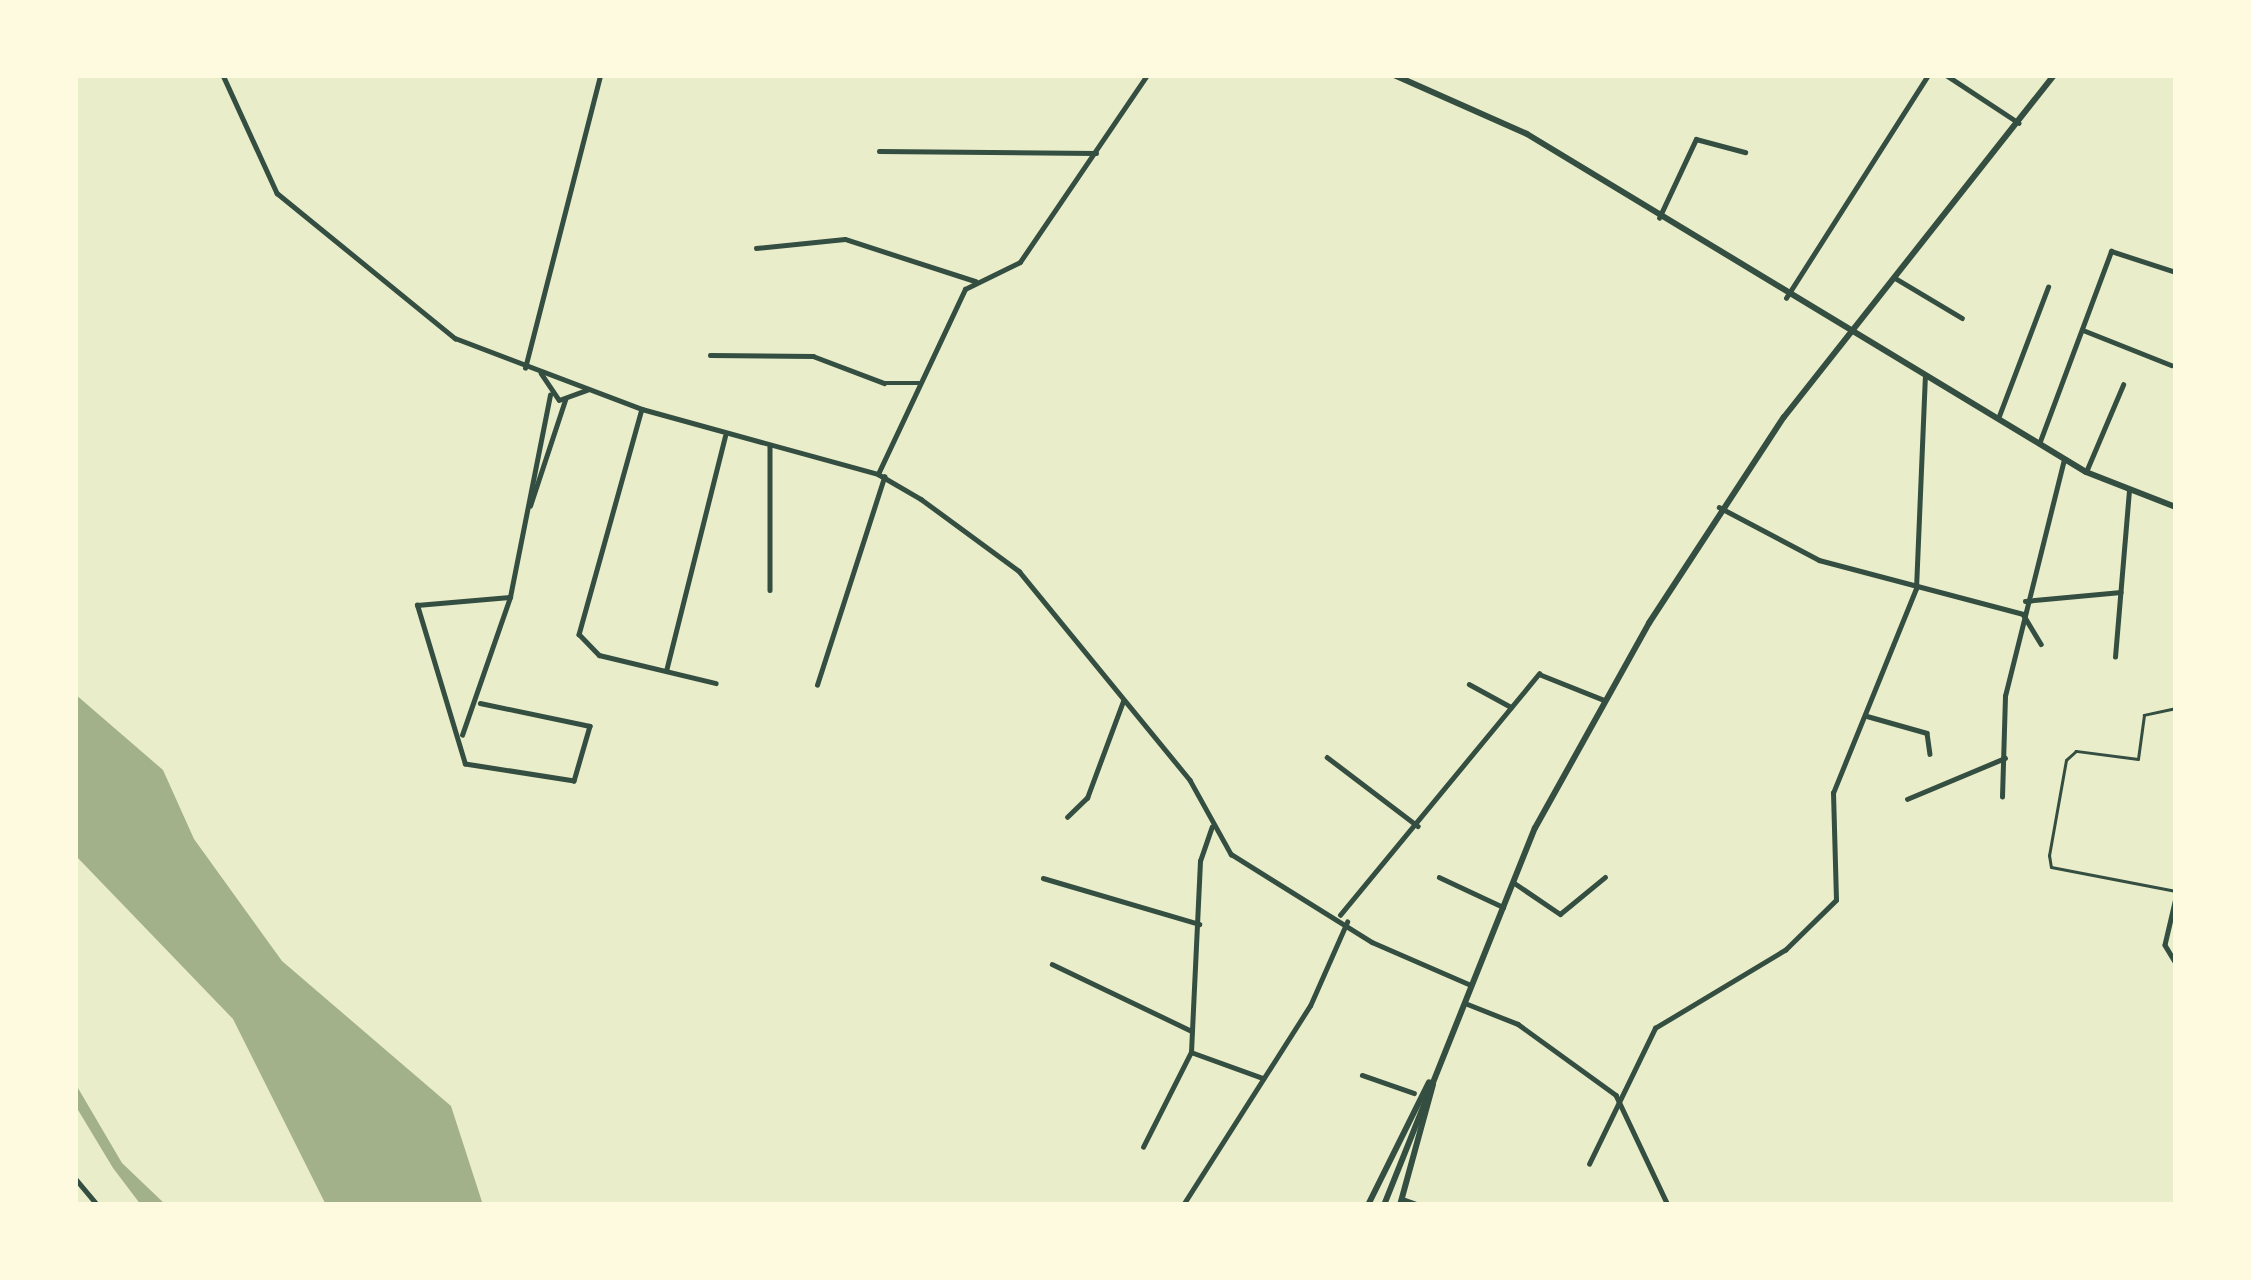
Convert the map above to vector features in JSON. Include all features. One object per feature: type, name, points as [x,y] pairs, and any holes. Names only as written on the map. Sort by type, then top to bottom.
[{"type":"main road","points":[[1394,75],[1527,134],[1786,298],[2086,472],[2176,507]]},
{"type":"main road","points":[[1384,1205],[1513,882],[1604,700],[1719,507],[1847,333],[2054,75]]},
{"type":"main road","points":[[1368,1205],[1414,1094],[1432,1080]]},
{"type":"main road","points":[[1401,1202],[1436,1103],[1432,1080]]},
{"type":"street","points":[[223,75],[277,193],[455,338],[525,368],[725,436],[881,476],[1000,553],[1190,780],[1232,854],[1347,922],[1471,985]]},
{"type":"street","points":[[525,368],[600,75]]},
{"type":"street","points":[[756,248],[845,239],[975,281],[1002,280],[1020,262],[1147,75]]},
{"type":"street","points":[[1786,298],[1928,75]]},
{"type":"street","points":[[1946,75],[2019,123]]},
{"type":"street","points":[[1659,218],[1696,139],[1745,152]]},
{"type":"street","points":[[879,151],[1096,153]]},
{"type":"street","points":[[2038,444],[2115,248],[2176,272]]},
{"type":"street","points":[[1893,277],[1962,318]]},
{"type":"street","points":[[817,686],[881,476],[919,382],[975,281]]},
{"type":"street","points":[[1997,420],[2048,287]]},
{"type":"street","points":[[2083,330],[2171,365]]},
{"type":"street","points":[[710,355],[813,356],[884,383],[919,382]]},
{"type":"street","points":[[462,735],[480,703],[530,506],[550,395],[541,373]]},
{"type":"street","points":[[1589,1164],[1609,1139],[1616,1095],[1655,1028],[1827,918],[1833,793],[1916,589],[1925,378]]},
{"type":"street","points":[[2086,472],[2123,386]]},
{"type":"street","points":[[550,395],[566,400],[588,389]]},
{"type":"street","points":[[530,506],[566,400]]},
{"type":"street","points":[[642,409],[579,634],[598,655],[716,683]]},
{"type":"street","points":[[666,671],[725,436]]},
{"type":"street","points":[[770,447],[770,590]]},
{"type":"street","points":[[2002,797],[2025,601],[2064,459]]},
{"type":"street","points":[[2115,658],[2129,492]]},
{"type":"street","points":[[1719,507],[1819,560],[2023,614],[2041,644]]},
{"type":"street","points":[[2025,601],[2124,592]]},
{"type":"street","points":[[480,703],[590,726],[574,782],[473,770],[417,605],[510,597]]},
{"type":"street","points":[[1339,916],[1418,826],[1511,707],[1548,672],[1604,700]]},
{"type":"street","points":[[1469,684],[1511,707]]},
{"type":"street","points":[[1067,817],[1087,798],[1123,701]]},
{"type":"street","points":[[1867,716],[1928,733],[1930,754]]},
{"type":"street","points":[[1327,757],[1418,826]]},
{"type":"street","points":[[1907,799],[2005,758]]},
{"type":"street","points":[[1143,1147],[1191,1052],[1199,925],[1212,826]]},
{"type":"street","points":[[1438,877],[1503,907]]},
{"type":"street","points":[[1513,882],[1560,914],[1606,877]]},
{"type":"street","points":[[1043,878],[1199,925]]},
{"type":"street","points":[[2176,894],[2165,945],[2176,963]]},
{"type":"street","points":[[1183,1205],[1263,1078],[1347,922]]},
{"type":"street","points":[[1052,964],[1194,1033]]},
{"type":"street","points":[[1464,1002],[1518,1024],[1616,1095],[1668,1205]]},
{"type":"street","points":[[1191,1052],[1263,1078]]},
{"type":"street","points":[[1362,1075],[1414,1094]]},
{"type":"street","points":[[75,1178],[98,1205]]},
{"type":"street","points":[[1401,1202],[1419,1205]]},
{"type":"lane","points":[[2176,708],[2144,715],[2138,759],[2075,751],[2066,760],[2051,867],[2176,894]]},
{"type":"shaded area","points":[[75,694],[163,770],[194,839],[282,961],[451,1106],[483,1205],[326,1205],[233,1019],[75,855]]},
{"type":"shaded area","points":[[75,1083],[122,1163],[166,1205],[141,1205],[113,1168],[75,1105]]}]
